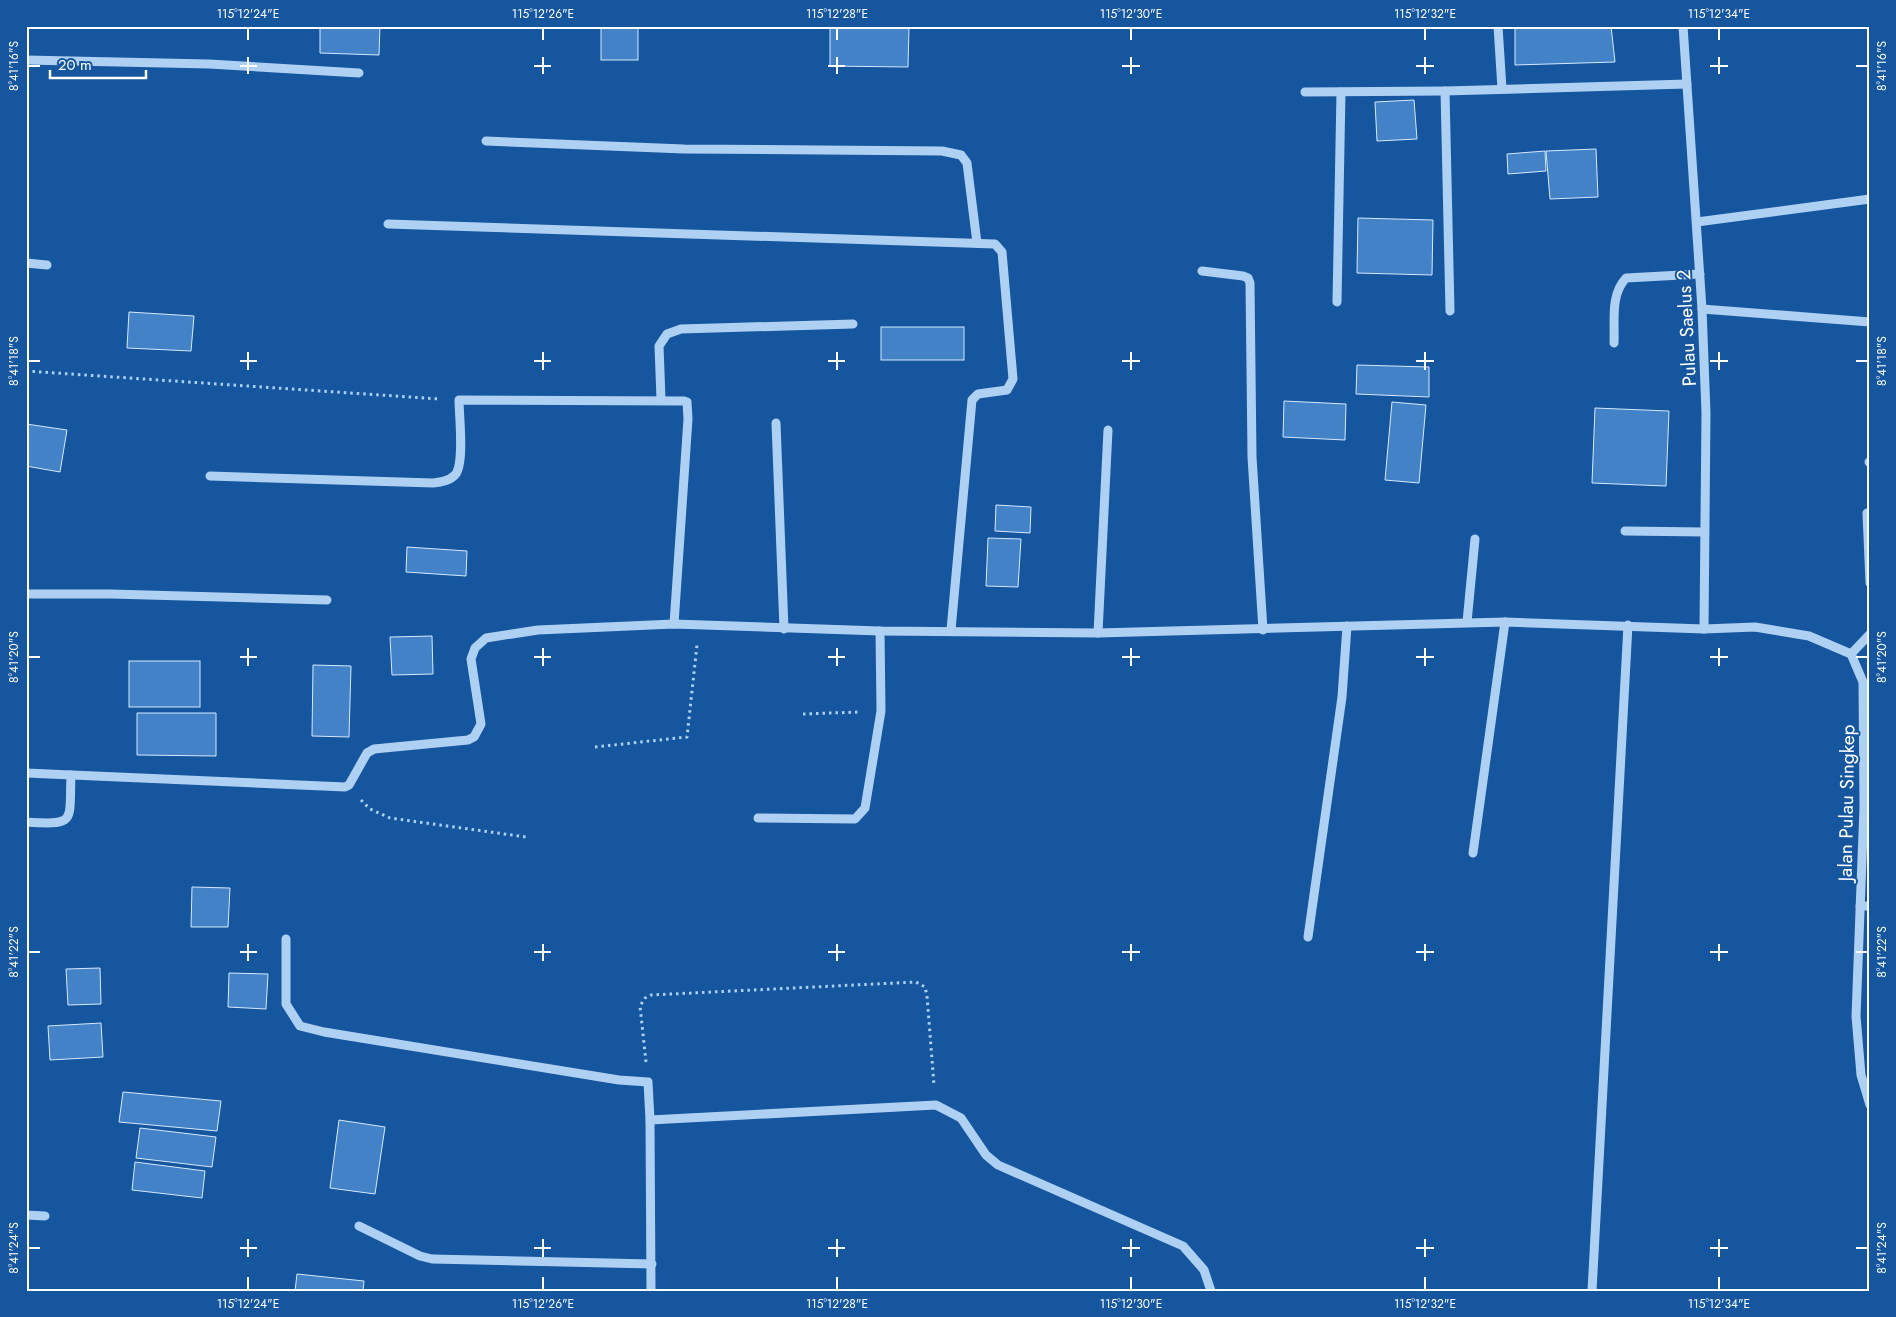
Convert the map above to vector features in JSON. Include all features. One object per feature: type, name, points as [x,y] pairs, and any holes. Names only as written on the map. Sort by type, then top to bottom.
[{"type":"street","points":[[1498,26],[1502,88]]},
{"type":"street","name":"Pulau Saelus 2","points":[[1683,26],[1702,309],[1707,451],[1704,532],[1704,629]]},
{"type":"street","points":[[26,60],[209,64],[359,73]]},
{"type":"street","points":[[1305,92],[1445,91],[1687,84]]},
{"type":"street","points":[[1445,91],[1450,311]]},
{"type":"street","points":[[1337,302],[1341,92]]},
{"type":"street","points":[[486,141],[684,149],[942,151],[961,155],[967,163],[977,243]]},
{"type":"street","points":[[1697,222],[1870,199]]},
{"type":"street","points":[[388,224],[995,244],[1002,252],[1013,379],[1007,390],[978,394],[972,400],[951,630]]},
{"type":"street","points":[[26,263],[47,265]]},
{"type":"street","points":[[1202,271],[1244,276],[1248,278],[1250,283],[1252,457],[1262,630]]},
{"type":"street","points":[[1614,343],[1615,297],[1618,286],[1626,278],[1700,274]]},
{"type":"street","points":[[1702,309],[1870,322]]},
{"type":"street","points":[[660,399],[659,346],[667,334],[681,328],[853,324]]},
{"type":"street","points":[[210,476],[445,482],[455,475],[460,465],[459,400],[660,399],[684,401],[688,406],[674,624]]},
{"type":"street","points":[[776,423],[784,629]]},
{"type":"street","points":[[1098,633],[1108,430]]},
{"type":"street","points":[[1867,513],[1870,583]]},
{"type":"street","points":[[1625,531],[1704,532]]},
{"type":"street","points":[[1467,622],[1475,539]]},
{"type":"street","points":[[26,594],[112,594],[328,600]]},
{"type":"street","points":[[1473,853],[1505,622]]},
{"type":"street","points":[[26,773],[346,787],[349,785],[367,753],[374,749],[468,740],[474,737],[481,724],[471,660],[475,648],[486,638],[538,630],[674,624],[784,629],[1098,633],[1505,622],[1704,629],[1756,627],[1810,636],[1851,654],[1870,634]]},
{"type":"street","points":[[1592,1291],[1628,625]]},
{"type":"street","points":[[1308,937],[1342,697],[1347,626]]},
{"type":"street","points":[[758,818],[855,819],[862,813],[867,803],[881,711],[880,631]]},
{"type":"street","name":"Jalan Pulau Singkep","points":[[1851,654],[1863,682],[1867,807],[1860,906],[1856,1016],[1861,1075],[1870,1104]]},
{"type":"street","points":[[26,822],[60,824],[65,821],[70,814],[71,775]]},
{"type":"street","points":[[1860,906],[1870,906]]},
{"type":"street","points":[[286,939],[286,1004],[300,1026],[324,1032],[619,1080],[648,1082],[651,1291]]},
{"type":"street","points":[[650,1120],[936,1105],[961,1118],[986,1155],[998,1165],[1183,1246],[1204,1270],[1211,1291]]},
{"type":"street","points":[[26,1215],[45,1216]]},
{"type":"street","points":[[359,1226],[420,1256],[432,1259],[652,1264]]},
{"type":"path","points":[[26,371],[459,400]]},
{"type":"path","points":[[595,747],[687,737],[700,625]]},
{"type":"path","points":[[804,714],[881,711]]},
{"type":"path","points":[[346,787],[370,809],[390,818],[526,837]]},
{"type":"path","points":[[648,1082],[640,1006],[645,998],[651,995],[916,982],[925,987],[927,996],[936,1105]]},
{"type":"building","points":[[320,26],[380,26],[379,55],[320,53]]},
{"type":"building","points":[[601,26],[638,26],[638,60],[601,60]]},
{"type":"building","points":[[1515,26],[1611,26],[1615,62],[1515,65]]},
{"type":"building","points":[[830,27],[909,27],[908,67],[830,66]]},
{"type":"building","points":[[1414,100],[1417,139],[1377,141],[1375,102]]},
{"type":"building","points":[[1596,149],[1598,197],[1550,199],[1546,151]]},
{"type":"building","points":[[1545,151],[1546,171],[1508,174],[1507,154]]},
{"type":"building","points":[[1358,218],[1433,220],[1432,275],[1357,273]]},
{"type":"building","points":[[129,312],[194,316],[191,351],[127,348]]},
{"type":"building","points":[[881,327],[964,327],[964,360],[881,360]]},
{"type":"building","points":[[1357,365],[1429,367],[1429,397],[1356,394]]},
{"type":"building","points":[[1284,401],[1346,404],[1345,440],[1283,437]]},
{"type":"building","points":[[1392,402],[1426,405],[1419,483],[1385,480]]},
{"type":"building","points":[[1595,408],[1669,411],[1666,486],[1592,483]]},
{"type":"building","points":[[26,424],[67,430],[60,472],[26,466]]},
{"type":"building","points":[[996,505],[1031,507],[1030,533],[995,531]]},
{"type":"building","points":[[988,538],[1021,539],[1018,587],[986,586]]},
{"type":"building","points":[[407,547],[467,551],[466,576],[406,572]]},
{"type":"building","points":[[432,636],[433,674],[392,675],[390,637]]},
{"type":"building","points":[[129,661],[200,661],[200,707],[129,707]]},
{"type":"building","points":[[313,665],[351,666],[349,737],[312,736]]},
{"type":"building","points":[[137,713],[216,713],[216,756],[137,755]]},
{"type":"building","points":[[192,887],[230,888],[228,927],[191,927]]},
{"type":"building","points":[[100,968],[101,1004],[68,1005],[66,969]]},
{"type":"building","points":[[229,973],[268,974],[266,1009],[228,1007]]},
{"type":"building","points":[[101,1023],[103,1057],[50,1060],[48,1026]]},
{"type":"building","points":[[123,1092],[221,1101],[217,1131],[119,1122]]},
{"type":"building","points":[[339,1120],[385,1127],[375,1194],[330,1188]]},
{"type":"building","points":[[140,1128],[216,1137],[212,1167],[136,1158]]},
{"type":"building","points":[[135,1162],[205,1171],[202,1198],[132,1190]]},
{"type":"building","points":[[297,1274],[364,1281],[363,1291],[295,1291]]}]
